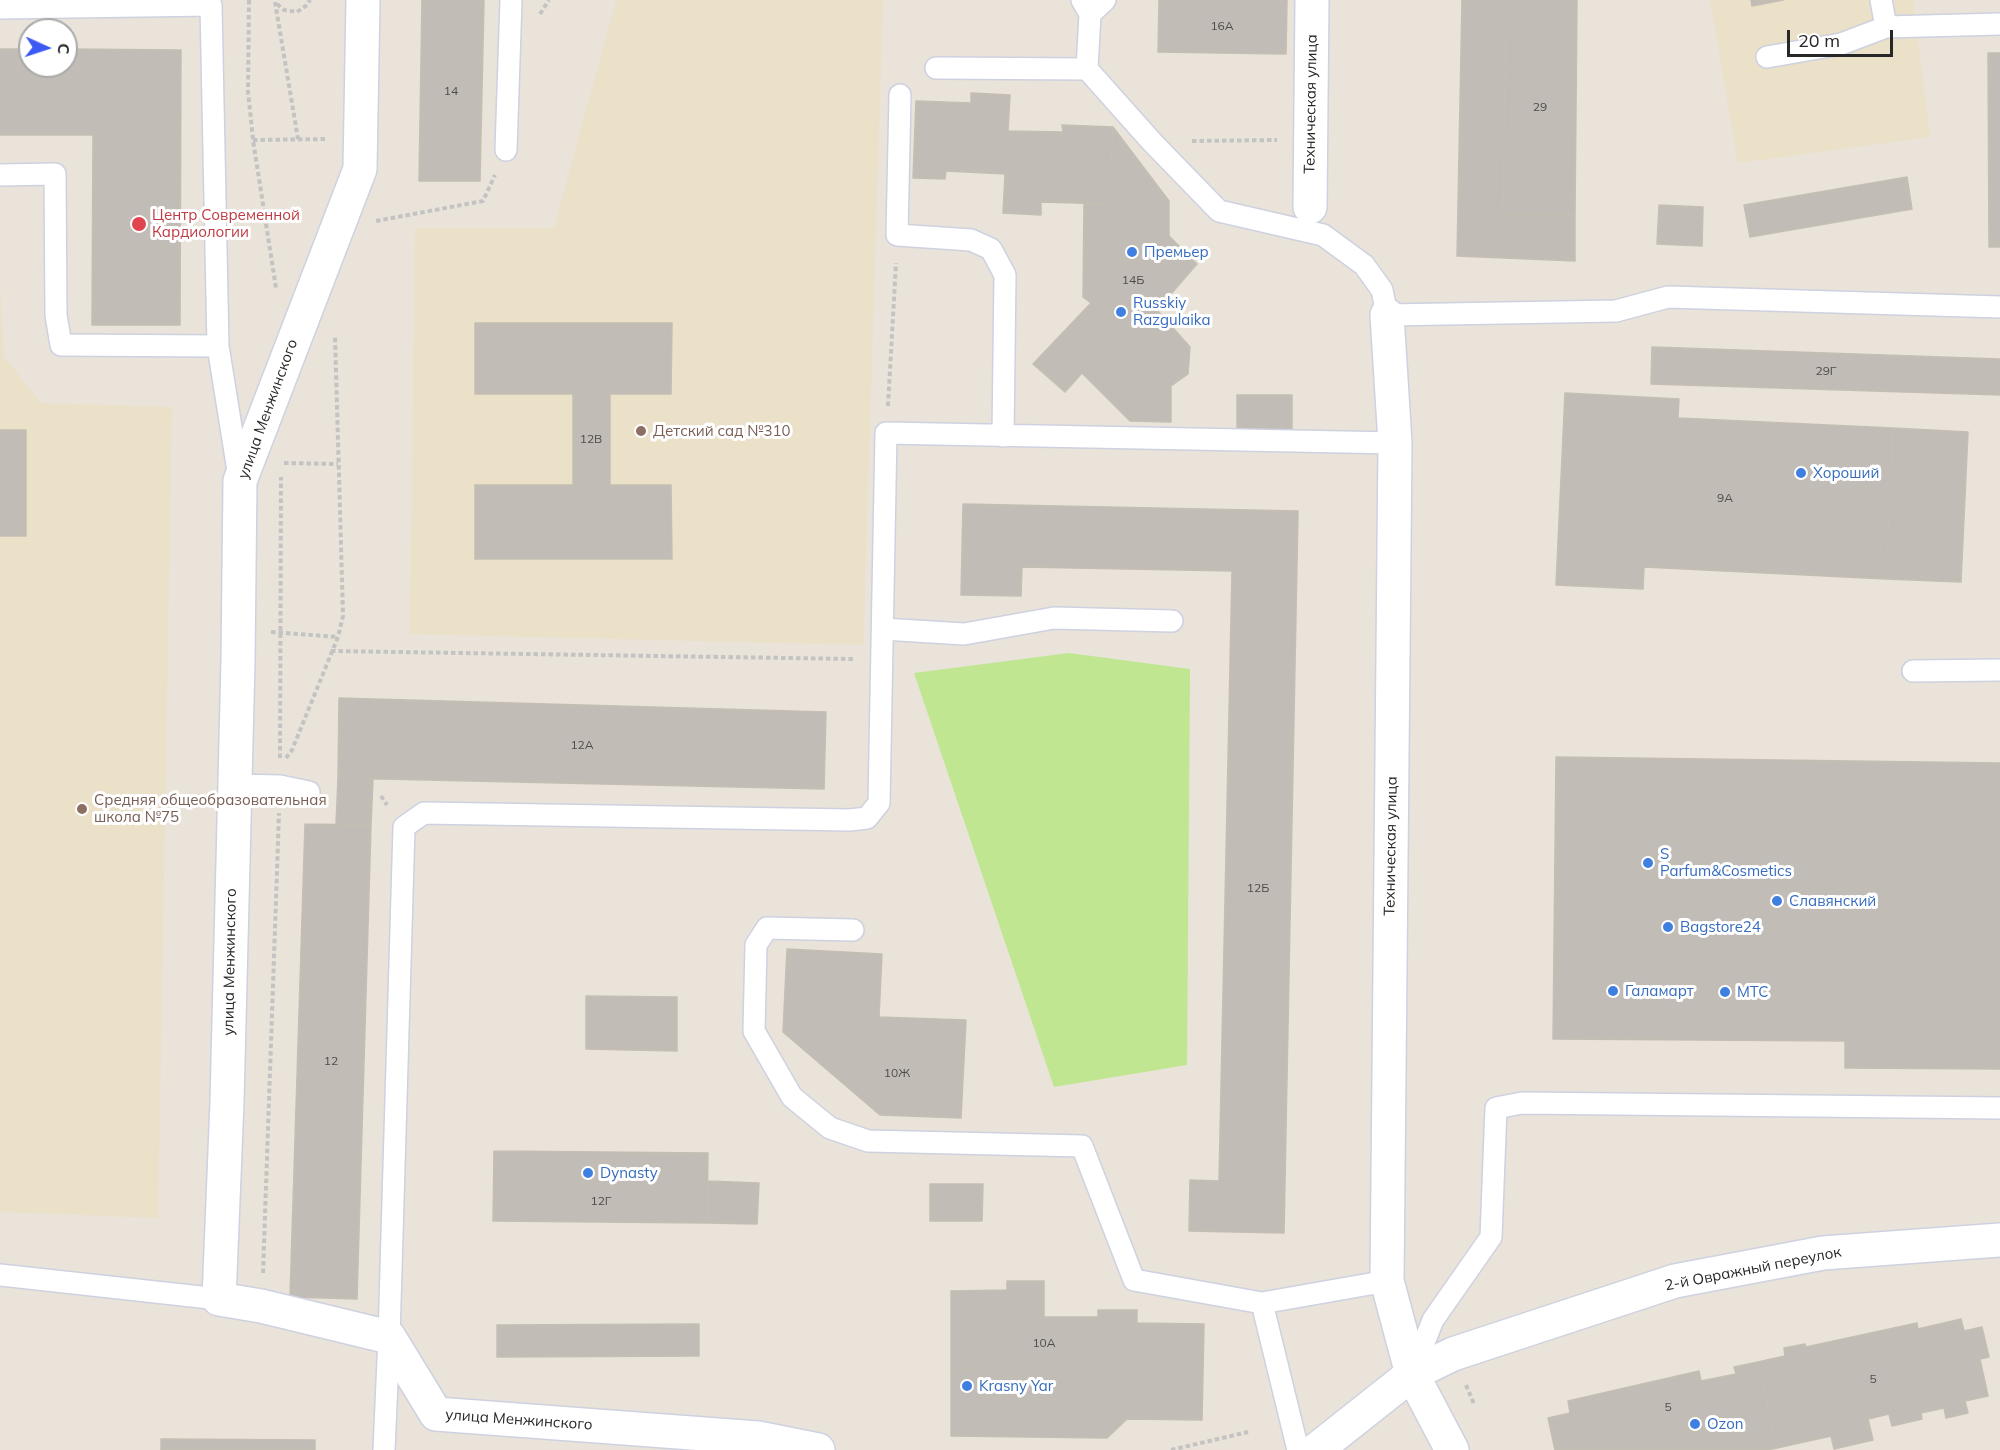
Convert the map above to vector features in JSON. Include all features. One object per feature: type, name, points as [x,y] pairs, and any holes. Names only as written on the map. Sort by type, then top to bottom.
[{"type":"street","name":"улица Менжинского","points":[[219,1299],[227,1102],[240,481],[360,169],[363,0]]},
{"type":"street","name":"Техническая улица","points":[[1310,207],[1312,0]]},
{"type":"street","name":"Техническая улица","points":[[1387,315],[1395,443],[1387,1281],[1412,1374],[1452,1450]]},
{"type":"street","name":"2-й Овражный переулок","points":[[1316,1450],[1412,1374],[1453,1354],[1675,1281],[1823,1253],[2000,1240]]},
{"type":"street","points":[[219,1299],[261,1306],[389,1337]]},
{"type":"street","name":"улица Менжинского","points":[[389,1337],[436,1414],[758,1438],[818,1450]]},
{"type":"lane","points":[[506,150],[511,0]]},
{"type":"lane","points":[[1881,0],[1886,27]]},
{"type":"lane","points":[[0,8],[211,5],[218,346],[240,481]]},
{"type":"lane","points":[[1092,5],[1087,69],[1152,142],[1219,211],[1323,235],[1364,265],[1382,290],[1387,315],[1616,312],[1668,297],[2000,307]]},
{"type":"lane","points":[[1767,57],[1841,44],[1886,27],[2000,24]]},
{"type":"lane","points":[[936,68],[1087,69]]},
{"type":"lane","points":[[900,95],[897,235],[971,240],[991,249],[1005,275],[1004,436]]},
{"type":"lane","points":[[0,175],[55,174],[56,315],[61,345],[218,346]]},
{"type":"lane","points":[[384,1450],[404,827],[424,813],[850,820],[867,818],[879,803],[886,433],[1395,443]]},
{"type":"lane","points":[[883,629],[964,634],[1054,618],[1172,621]]},
{"type":"lane","points":[[1913,671],[2000,670]]},
{"type":"lane","points":[[234,785],[280,786],[309,792]]},
{"type":"lane","points":[[852,930],[767,928],[756,945],[754,1031],[792,1097],[830,1128],[868,1141],[1082,1146],[1134,1280],[1262,1303],[1387,1281]]},
{"type":"lane","points":[[1412,1374],[1432,1320],[1491,1236],[1496,1108],[1522,1103],[2000,1108]]},
{"type":"lane","points":[[0,1275],[219,1299]]},
{"type":"lane","points":[[1262,1303],[1298,1450]]},
{"type":"path","points":[[249,0],[248,91],[253,140],[279,309],[300,322]]},
{"type":"path","points":[[275,1],[284,10],[297,12],[310,0]]},
{"type":"path","points":[[275,1],[298,139]]},
{"type":"path","points":[[253,140],[329,139],[329,145]]},
{"type":"path","points":[[1152,142],[1310,139]]},
{"type":"path","points":[[366,223],[483,201],[506,150]]},
{"type":"path","points":[[886,433],[897,235]]},
{"type":"path","points":[[280,766],[292,750],[338,637],[343,616],[335,334]]},
{"type":"path","points":[[281,463],[338,464]]},
{"type":"path","points":[[281,632],[338,637]]},
{"type":"path","points":[[331,651],[882,660]]},
{"type":"path","points":[[1171,1450],[1248,1432]]},
{"type":"shaded area","name":"Детский сад №310","points":[[616,0],[883,0],[863,645],[410,634],[415,228],[554,228]]},
{"type":"shaded area","points":[[1710,0],[1913,0],[1930,137],[1738,163]]},
{"type":"shaded area","name":"Средняя общеобразовательная школа №75","points":[[0,285],[4,357],[41,403],[172,407],[158,1218],[0,1212]]},
{"type":"green space","points":[[1069,653],[1190,669],[1187,1065],[1054,1087],[914,673]]},
{"type":"building","points":[[422,0],[484,0],[480,181],[419,181]]},
{"type":"building","points":[[1159,0],[1287,0],[1286,54],[1158,52]]},
{"type":"building","points":[[1462,0],[1506,0],[1503,215],[1575,215],[1575,261],[1457,256]]},
{"type":"building","points":[[1506,0],[1577,0],[1575,215],[1503,215]]},
{"type":"building","points":[[1751,0],[1783,0],[1752,6]]},
{"type":"building","points":[[0,49],[18,49],[18,78],[78,78],[78,49],[181,50],[180,325],[92,325],[93,135],[0,135]]},
{"type":"building","points":[[1988,53],[2000,53],[2000,247],[1989,247]]},
{"type":"building","points":[[971,93],[1010,95],[1008,131],[1063,132],[1062,125],[1113,127],[1109,204],[1041,202],[1041,215],[1003,213],[1005,174],[946,171],[945,179],[913,178],[916,101],[971,103]]},
{"type":"building","points":[[1113,127],[1169,201],[1169,236],[1197,264],[1157,310],[1190,347],[1188,374],[1171,386],[1171,422],[1130,421],[1082,373],[1065,392],[1033,364],[1091,303],[1083,297],[1084,203],[1109,204]]},
{"type":"building","points":[[1907,177],[1912,209],[1750,237],[1744,205]]},
{"type":"building","points":[[1659,205],[1703,207],[1702,246],[1657,244]]},
{"type":"building","points":[[475,323],[672,323],[671,394],[610,394],[610,485],[671,485],[672,559],[475,559],[475,485],[573,485],[573,394],[475,394]]},
{"type":"building","points":[[1652,347],[2000,359],[2000,395],[1651,384]]},
{"type":"building","points":[[1565,393],[1679,399],[1678,418],[1893,428],[1886,579],[1644,567],[1643,589],[1556,585]]},
{"type":"building","points":[[1237,395],[1292,395],[1292,430],[1237,430]]},
{"type":"building","points":[[1893,428],[1968,432],[1961,582],[1886,579]]},
{"type":"building","points":[[0,430],[26,430],[26,536],[0,536]]},
{"type":"building","points":[[963,504],[1298,511],[1284,1233],[1189,1231],[1190,1180],[1219,1181],[1232,571],[1022,567],[1021,596],[961,595]]},
{"type":"building","points":[[339,698],[826,712],[824,789],[338,778]]},
{"type":"building","name":"Славянский","points":[[1556,757],[2000,763],[2000,1069],[1845,1068],[1845,1041],[1553,1039]]},
{"type":"building","points":[[338,778],[373,779],[371,825],[336,824]]},
{"type":"building","points":[[305,824],[371,825],[357,1299],[290,1297]]},
{"type":"building","points":[[787,949],[882,954],[879,1017],[966,1020],[961,1118],[880,1115],[783,1032]]},
{"type":"building","points":[[586,996],[677,997],[677,1051],[586,1049]]},
{"type":"building","points":[[494,1151],[708,1153],[707,1223],[493,1221]]},
{"type":"building","points":[[708,1181],[759,1183],[757,1224],[707,1223]]},
{"type":"building","points":[[930,1184],[983,1184],[982,1221],[930,1221]]},
{"type":"building","points":[[1007,1281],[1044,1281],[1044,1317],[1098,1317],[1098,1310],[1137,1310],[1137,1390],[1081,1390],[1081,1402],[1039,1402],[1039,1362],[985,1362],[985,1369],[951,1369],[951,1291],[1007,1290]]},
{"type":"building","points":[[1961,1319],[1964,1331],[1982,1327],[1989,1357],[1980,1359],[1988,1396],[1965,1401],[1968,1413],[1946,1418],[1944,1408],[1921,1413],[1922,1419],[1892,1426],[1889,1414],[1868,1419],[1873,1440],[1834,1449],[1831,1436],[1777,1448],[1758,1362],[1785,1356],[1784,1348],[1805,1344],[1806,1347],[1917,1323],[1918,1329]]},
{"type":"building","points":[[1137,1323],[1204,1324],[1202,1420],[1127,1419],[1107,1438],[951,1436],[951,1369],[985,1369],[985,1362],[1039,1362],[1039,1402],[1081,1402],[1081,1390],[1137,1390]]},
{"type":"building","points":[[699,1324],[699,1356],[497,1357],[497,1325]]},
{"type":"building","points":[[1758,1362],[1777,1448],[1767,1450],[1555,1450],[1548,1418],[1570,1413],[1568,1401],[1699,1371],[1701,1381],[1736,1374],[1734,1367]]},
{"type":"building","points":[[161,1439],[315,1440],[315,1450],[161,1450]]},
{"type":"place","name":"Центр Современной Кардиологии","points":[[139,224]]},
{"type":"place","name":"Премьер","points":[[1132,252]]},
{"type":"place","name":"Russkiy Razgulaika","points":[[1121,312]]},
{"type":"place","name":"Детский сад №310","points":[[641,431]]},
{"type":"place","name":"Хороший","points":[[1801,473]]},
{"type":"place","name":"Средняя общеобразовательная школа №75","points":[[82,809]]},
{"type":"place","name":"S Parfum&Cosmetics","points":[[1648,863]]},
{"type":"place","name":"Славянский","points":[[1777,901]]},
{"type":"place","name":"Bagstore24","points":[[1668,927]]},
{"type":"place","name":"Галамарт","points":[[1613,991]]},
{"type":"place","name":"МТС","points":[[1725,992]]},
{"type":"place","name":"Dynasty","points":[[588,1173]]},
{"type":"place","name":"Krasny Yar","points":[[967,1386]]},
{"type":"place","name":"Ozon","points":[[1695,1424]]}]
